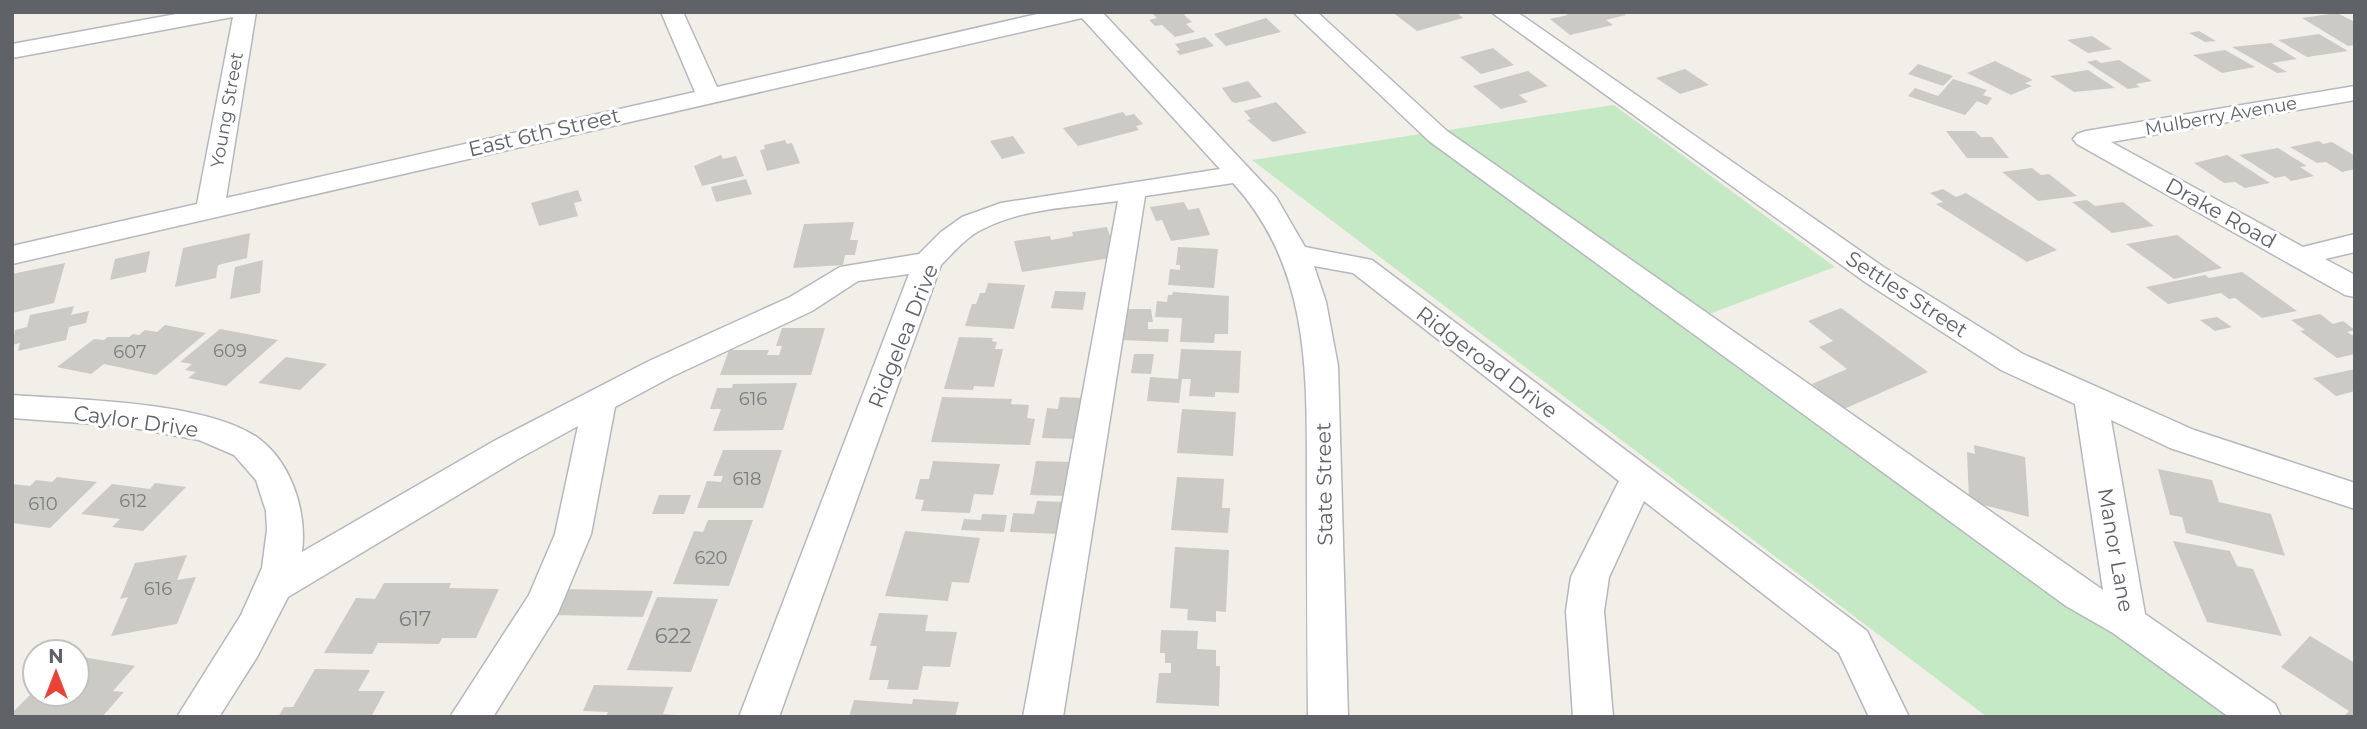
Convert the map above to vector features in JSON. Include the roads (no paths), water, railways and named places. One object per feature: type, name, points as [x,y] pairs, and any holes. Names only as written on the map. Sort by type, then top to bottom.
[{"type":"street","points":[[12,51],[225,12]]},
{"type":"street","name":"Young Street","points":[[210,209],[245,12]]},
{"type":"street","points":[[672,12],[709,95]]},
{"type":"street","name":"East 6th Street","points":[[12,255],[1076,12]]},
{"type":"street","points":[[1089,12],[1266,203],[1295,254]]},
{"type":"street","points":[[1304,12],[1438,136],[2079,596],[2127,622]]},
{"type":"street","name":"Settles Street","points":[[1502,12],[1875,275],[2012,362],[2182,439],[2355,496]]},
{"type":"street","name":"Mulberry Avenue","points":[[2086,139],[2355,93]]},
{"type":"street","name":"Drake Road","points":[[2086,139],[2355,288]]},
{"type":"street","name":"Ridgelea Drive","points":[[759,717],[928,262],[951,238],[972,223],[1011,209],[1237,174]]},
{"type":"street","points":[[1043,717],[1133,190]]},
{"type":"street","points":[[2300,257],[2355,243]]},
{"type":"street","name":"Ridgeroad Drive","points":[[1295,254],[1362,266],[1853,642],[1889,717]]},
{"type":"street","name":"State Street","points":[[1295,254],[1311,302],[1322,366],[1328,717]]},
{"type":"street","points":[[271,589],[506,450],[660,369],[802,304],[850,273],[928,262]]},
{"type":"street","points":[[470,717],[545,601],[573,534],[600,400]]},
{"type":"street","name":"Manor Lane","points":[[2091,400],[2127,622],[2261,717]]},
{"type":"street","name":"Caylor Drive","points":[[12,406],[175,422],[230,438],[258,459],[278,487],[287,521],[280,568],[255,625],[197,717]]},
{"type":"street","points":[[2315,484],[2355,475]]},
{"type":"street","points":[[1593,717],[1585,611],[1590,577],[1638,477]]}]
